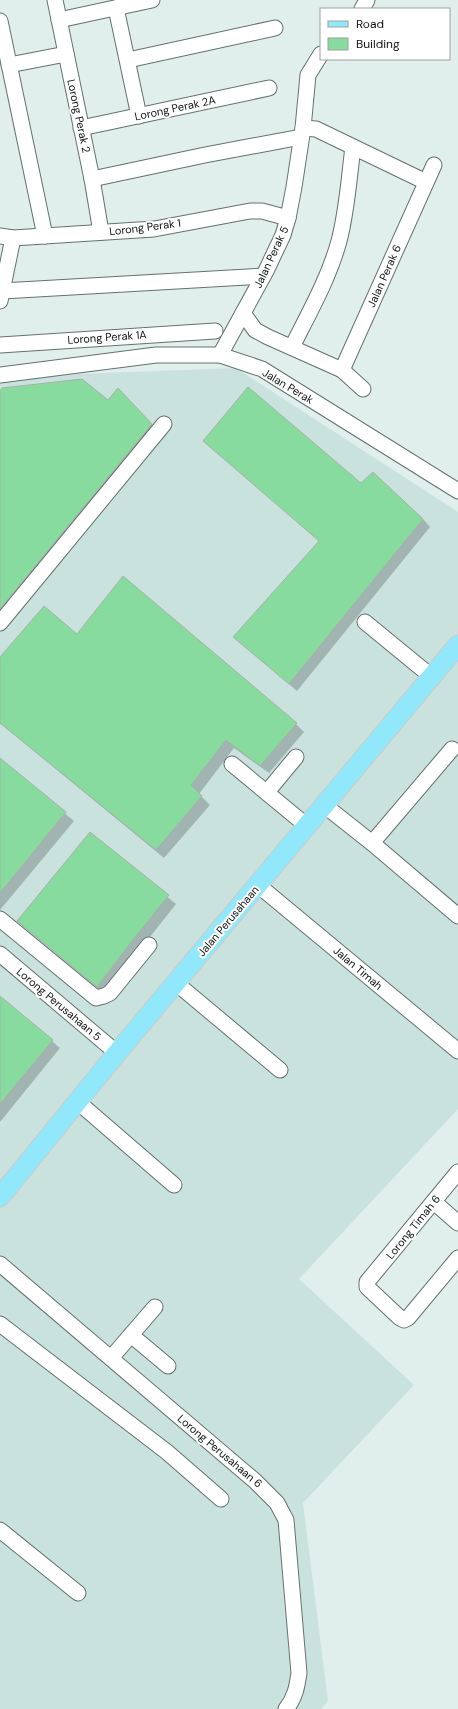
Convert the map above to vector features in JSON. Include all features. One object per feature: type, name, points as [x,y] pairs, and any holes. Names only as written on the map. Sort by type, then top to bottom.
[{"type":"main road","name":"Jalan Perusahaan","points":[[0,1197],[117,1053],[458,645]]},
{"type":"street","name":"Lorong Perak 2","points":[[55,0],[92,179],[101,232]]},
{"type":"street","points":[[59,20],[152,0]]},
{"type":"street","points":[[116,8],[139,116]]},
{"type":"street","points":[[0,21],[7,70],[45,236]]},
{"type":"street","points":[[128,60],[275,28]]},
{"type":"street","points":[[7,70],[66,54]]},
{"type":"street","name":"Jalan Perak 5","points":[[220,355],[264,276],[283,235],[288,218],[302,132],[308,75],[320,56]]},
{"type":"street","name":"Lorong Perak 2A","points":[[81,128],[270,88]]},
{"type":"street","points":[[92,179],[316,129],[426,182]]},
{"type":"street","points":[[292,347],[326,278],[339,241],[347,196],[353,147]]},
{"type":"street","name":"Jalan Perak 6","points":[[342,370],[434,165]]},
{"type":"street","name":"Lorong Perak 1","points":[[7,237],[45,236],[154,228],[250,211],[262,211],[288,218]]},
{"type":"street","points":[[7,237],[1,296],[264,276]]},
{"type":"street","points":[[243,313],[255,330],[342,370],[363,389]]},
{"type":"street","name":"Lorong Perak 1A","points":[[0,345],[215,330]]},
{"type":"street","name":"Jalan Perak","points":[[0,375],[156,355],[220,355],[262,369],[458,490]]},
{"type":"street","points":[[0,623],[164,424]]},
{"type":"street","points":[[366,622],[432,677]]},
{"type":"street","points":[[372,843],[452,749]]},
{"type":"street","points":[[266,792],[296,757]]},
{"type":"street","points":[[232,764],[307,826]]},
{"type":"street","points":[[324,805],[372,843],[458,916]]},
{"type":"street","name":"Jalan Timah","points":[[258,885],[458,1051]]},
{"type":"street","points":[[0,919],[96,998],[110,993],[149,945]]},
{"type":"street","name":"Lorong Perusahaan 5","points":[[0,954],[117,1053]]},
{"type":"street","points":[[176,983],[280,1070]]},
{"type":"street","points":[[78,1102],[174,1185]]},
{"type":"street","name":"Lorong Timah 6","points":[[458,1172],[367,1282],[367,1287],[404,1320],[408,1318],[458,1258]]},
{"type":"street","points":[[434,1202],[458,1223]]},
{"type":"street","name":"Lorong Perusahaan 6","points":[[0,1264],[268,1492],[277,1503],[286,1520],[299,1673],[297,1688],[291,1703],[286,1709]]},
{"type":"street","points":[[111,1358],[155,1307]]},
{"type":"street","points":[[0,1324],[167,1452],[221,1499]]},
{"type":"street","points":[[131,1335],[168,1366]]},
{"type":"street","points":[[0,1530],[78,1593]]},
{"type":"shaded area","points":[[236,368],[458,512],[458,1109],[299,1279],[414,1385],[303,1503],[328,1701],[321,1709],[0,1709],[0,377]]},
{"type":"building","points":[[82,379],[108,400],[118,388],[152,424],[0,609],[0,391],[2,388]]},
{"type":"building","points":[[248,387],[361,483],[373,472],[423,519],[289,684],[233,637],[319,541],[203,441]]},
{"type":"building","points":[[123,576],[297,723],[260,766],[226,740],[191,785],[202,796],[156,850],[0,723],[0,657],[44,606],[77,634]]},
{"type":"building","points":[[0,758],[66,812],[0,893]]},
{"type":"building","points":[[90,832],[169,895],[97,987],[17,921]]},
{"type":"building","points":[[0,996],[53,1040],[0,1104]]}]
